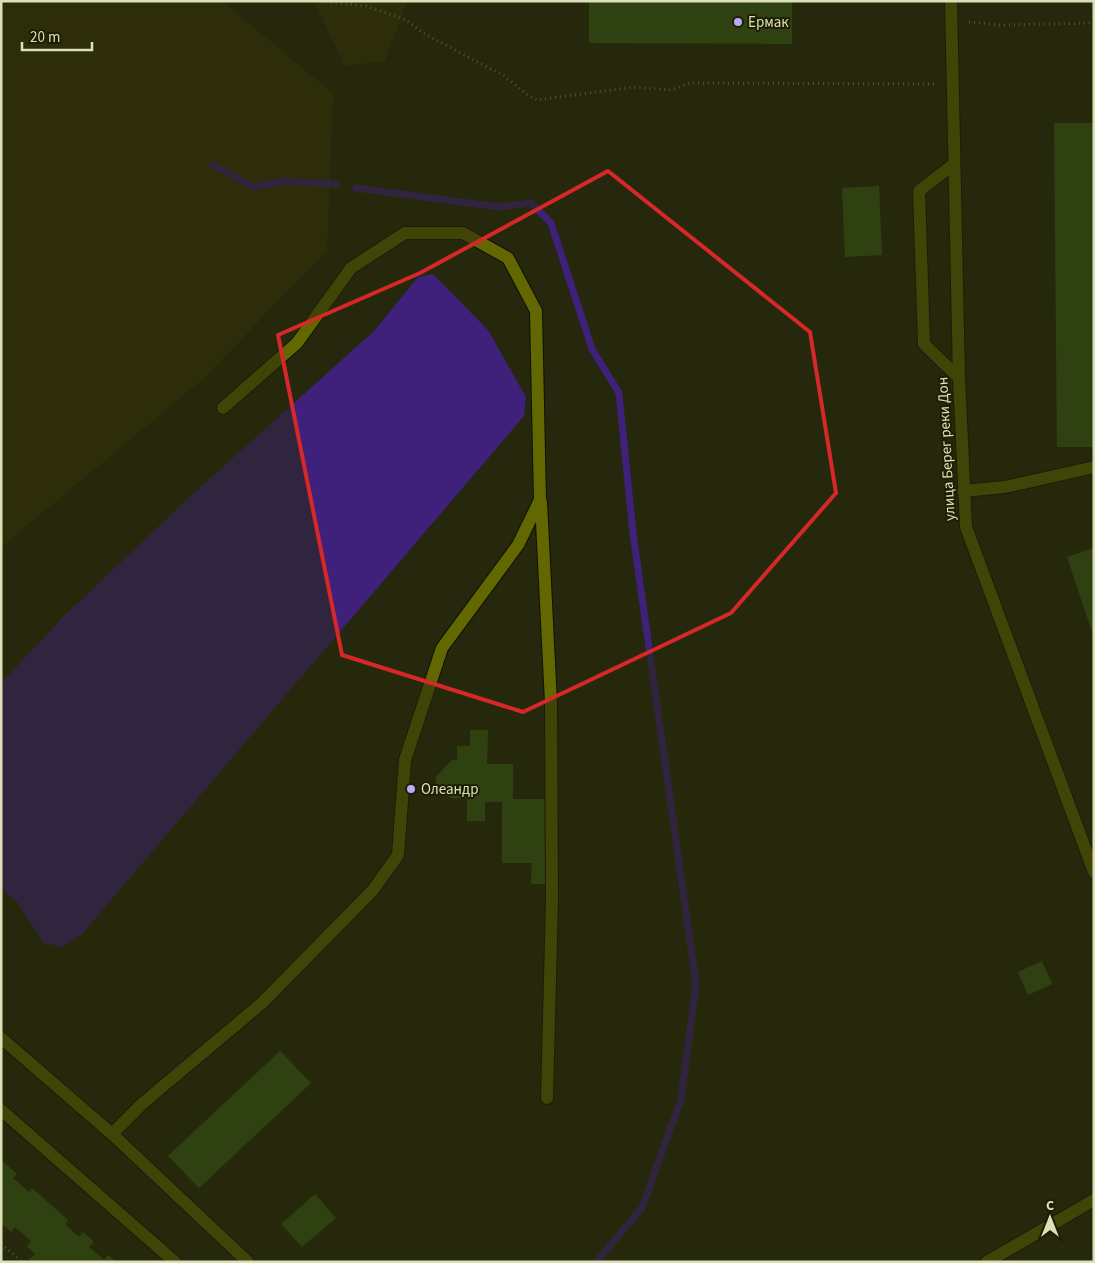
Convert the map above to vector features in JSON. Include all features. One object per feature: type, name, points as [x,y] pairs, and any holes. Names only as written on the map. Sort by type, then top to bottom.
[{"type":"street","name":"улица Берег реки Дон","points":[[951,1],[959,378],[966,527],[1094,872]]},
{"type":"street","points":[[954,164],[919,191],[924,344],[959,378]]},
{"type":"street","points":[[223,408],[297,343],[351,268],[405,233],[463,233],[508,258],[536,311],[540,500],[551,713],[552,899],[547,1098]]},
{"type":"street","points":[[963,490],[1005,487],[1094,467]]},
{"type":"street","points":[[112,1134],[142,1103],[262,1003],[373,890],[398,854],[405,760],[442,648],[518,545],[540,500]]},
{"type":"street","points":[[1,1038],[112,1134],[248,1262]]},
{"type":"street","points":[[1,1110],[175,1262]]},
{"type":"street","points":[[987,1262],[1094,1200]]},
{"type":"path","points":[[316,1],[366,6],[406,20],[423,33],[504,76],[537,100],[633,87],[671,90],[690,83],[952,84]]},
{"type":"path","points":[[951,21],[1000,25],[1094,23]]},
{"type":"path","points":[[1,1244],[22,1262]]},
{"type":"highlighted area","points":[[608,171],[810,332],[836,493],[731,613],[523,712],[342,655],[278,335],[420,273]]},
{"type":"shaded area","points":[[1,1],[222,1],[333,94],[327,250],[204,378],[1,547]]},
{"type":"shaded area","points":[[314,1],[407,1],[385,61],[345,66]]},
{"type":"shaded area","points":[[433,274],[488,330],[526,397],[524,416],[82,934],[63,947],[44,943],[17,902],[1,888],[1,683],[65,615],[195,492],[374,331],[418,277]]},
{"type":"building","points":[[589,1],[792,1],[792,44],[589,43]]},
{"type":"building","points":[[1054,123],[1094,123],[1094,447],[1057,447]]},
{"type":"building","points":[[879,186],[882,255],[845,257],[842,188]]},
{"type":"building","points":[[1094,548],[1094,635],[1093,635],[1067,557]]},
{"type":"building","points":[[470,730],[488,730],[487,764],[513,764],[513,799],[547,799],[547,884],[531,884],[532,863],[502,863],[502,802],[485,802],[485,821],[467,821],[467,799],[451,798],[436,789],[436,777],[452,760],[457,760],[457,746],[470,746]]},
{"type":"building","points":[[1042,961],[1052,984],[1028,995],[1018,972]]},
{"type":"building","points":[[280,1051],[311,1083],[199,1188],[168,1156]]},
{"type":"building","points":[[1,1160],[17,1174],[13,1178],[29,1192],[32,1188],[68,1220],[65,1224],[79,1237],[83,1232],[94,1242],[89,1247],[104,1260],[108,1255],[116,1262],[32,1262],[29,1260],[35,1254],[27,1246],[31,1241],[15,1227],[11,1232],[1,1223]]},
{"type":"building","points":[[315,1194],[336,1218],[302,1247],[281,1224]]},
{"type":"waterway","points":[[213,165],[254,187],[282,181],[336,184]]},
{"type":"waterway","points":[[356,188],[499,207],[531,203],[551,223],[592,349],[619,393],[633,533],[696,984],[681,1099],[642,1208],[596,1262]]},
{"type":"place","name":"Ермак","points":[[738,22]]},
{"type":"place","name":"Олеандр","points":[[411,789]]}]
